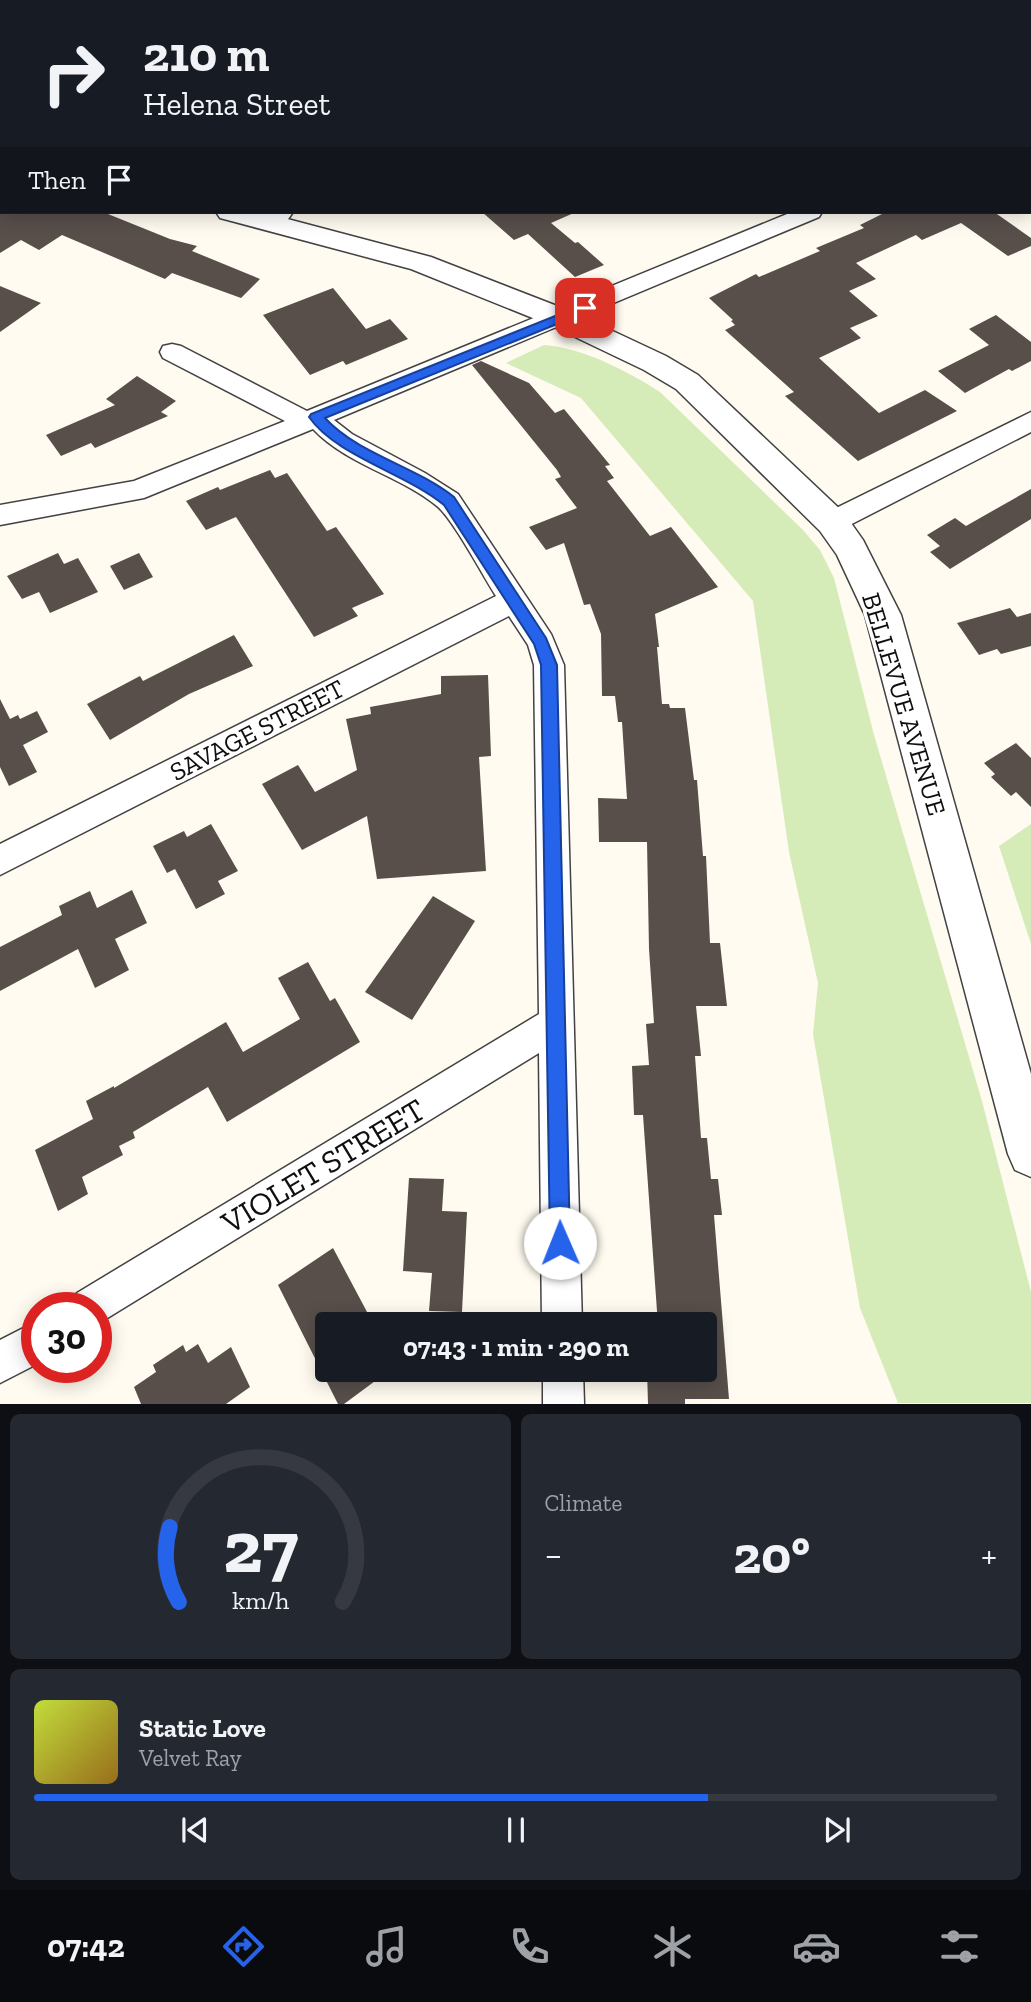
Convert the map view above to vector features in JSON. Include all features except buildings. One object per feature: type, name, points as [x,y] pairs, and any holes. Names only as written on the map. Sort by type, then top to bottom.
[{"type":"street","name":"BELLEVUE AVENUE","points":[[249,214],[277,217],[421,263],[560,318],[655,363],[687,382],[807,495],[832,523],[851,550],[883,615],[1031,1154]]},
{"type":"street","points":[[0,515],[152,486],[806,214]]},
{"type":"street","points":[[173,352],[311,419],[333,435],[430,485],[449,501],[541,642],[549,665],[562,1312]]},
{"type":"street","points":[[832,523],[1031,421]]},
{"type":"street","name":"SAVAGE STREET","points":[[0,860],[514,600]]},
{"type":"street","name":"VIOLET STREET","points":[[112,1294],[555,1024]]},
{"type":"street","points":[[0,1363],[21,1351]]},
{"type":"street","points":[[563,1382],[564,1404]]},
{"type":"green space","points":[[544,345],[590,356],[634,376],[660,392],[803,530],[820,550],[834,578],[874,735],[982,1101],[1031,1292],[1031,1403],[898,1403],[860,1308],[813,1034],[818,983],[789,852],[753,601],[581,398],[506,363]]},
{"type":"green space","points":[[1031,824],[1031,944],[999,846]]},
{"type":"route","points":[[560,1243],[549,665],[541,642],[449,501],[430,485],[333,435],[316,417],[585,308]]}]
